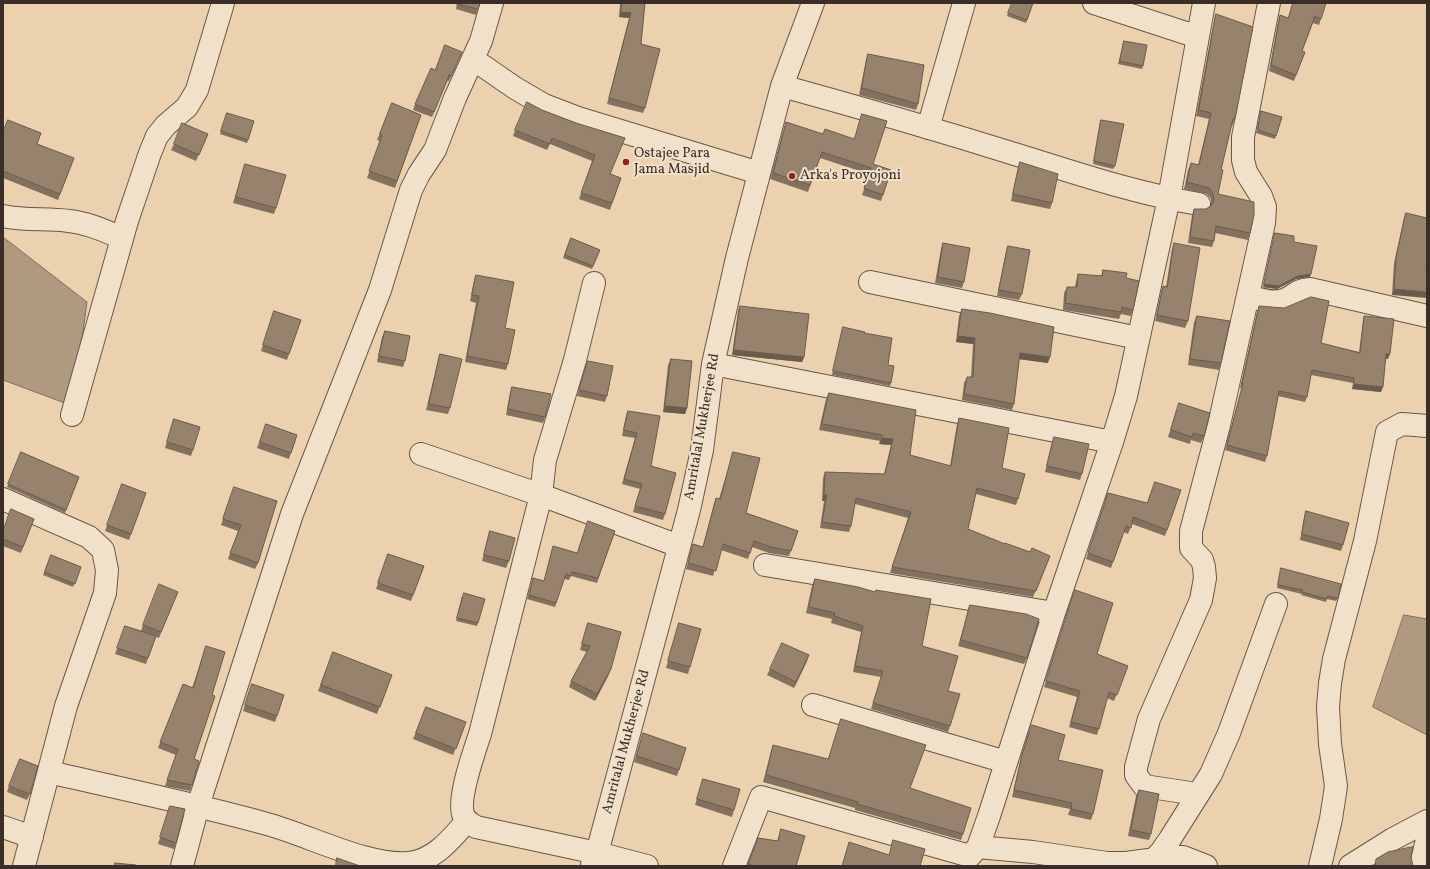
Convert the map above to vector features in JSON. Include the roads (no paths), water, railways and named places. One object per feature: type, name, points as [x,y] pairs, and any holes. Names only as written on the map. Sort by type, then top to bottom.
[{"type":"street","points":[[72,416],[122,238],[150,153],[157,136],[166,125],[187,107],[197,90],[223,3]]},
{"type":"street","points":[[182,866],[198,806],[292,514],[380,290],[411,190],[419,174],[435,150],[455,98],[481,41],[492,3]]},
{"type":"street","name":"Amritalal Mukherjee Rd","points":[[594,859],[689,510],[702,450],[713,364],[737,258],[782,86],[813,3]]},
{"type":"street","points":[[928,128],[964,3]]},
{"type":"street","points":[[1094,3],[1198,37]]},
{"type":"street","points":[[970,856],[990,816],[1054,613],[1126,396],[1169,198],[1204,3]]},
{"type":"street","points":[[1197,794],[1144,786],[1136,776],[1136,767],[1149,719],[1200,600],[1205,578],[1202,560],[1191,548],[1191,531],[1219,425],[1259,248],[1265,207],[1261,196],[1246,172],[1243,160],[1243,136],[1269,3]]},
{"type":"street","points":[[473,59],[515,88],[544,105],[578,118],[760,173]]},
{"type":"street","points":[[782,86],[928,128],[1067,172],[1169,198],[1199,204]]},
{"type":"street","points":[[3,216],[29,221],[68,221],[84,223],[122,238]]},
{"type":"street","points":[[870,282],[1138,338]]},
{"type":"street","points":[[594,283],[574,360],[545,460],[541,495],[480,734],[468,774],[462,801],[463,813],[467,821],[476,827],[594,859],[647,866]]},
{"type":"street","points":[[1248,296],[1274,301],[1284,300],[1301,290],[1310,289],[1427,316]]},
{"type":"street","points":[[713,364],[1112,442]]},
{"type":"street","points":[[1320,866],[1331,818],[1336,786],[1330,744],[1328,707],[1330,683],[1334,659],[1366,541],[1387,432],[1402,424],[1427,426]]},
{"type":"street","points":[[421,454],[541,495],[679,546]]},
{"type":"street","points":[[3,499],[89,537],[103,550],[107,570],[104,593],[66,706],[24,866]]},
{"type":"street","points":[[765,565],[1054,613]]},
{"type":"street","points":[[1151,863],[1161,852],[1210,774],[1229,733],[1276,604]]},
{"type":"street","points":[[813,705],[1006,762]]},
{"type":"street","points":[[49,772],[269,824],[368,858],[390,863],[410,863],[423,859],[440,850],[467,821]]},
{"type":"street","points":[[734,866],[761,797],[970,856],[1019,850],[1107,863],[1126,864],[1151,863],[1171,857],[1183,857],[1206,866]]},
{"type":"street","points":[[1350,866],[1393,839],[1427,822]]},
{"type":"street","points":[[3,827],[32,837]]},
{"type":"street","points":[[1421,866],[1427,839]]},
{"type":"place","name":"Ostajee Para Jama Masjid","points":[[626,162]]},
{"type":"place","name":"Arka's Proyojoni","points":[[792,176]]}]
